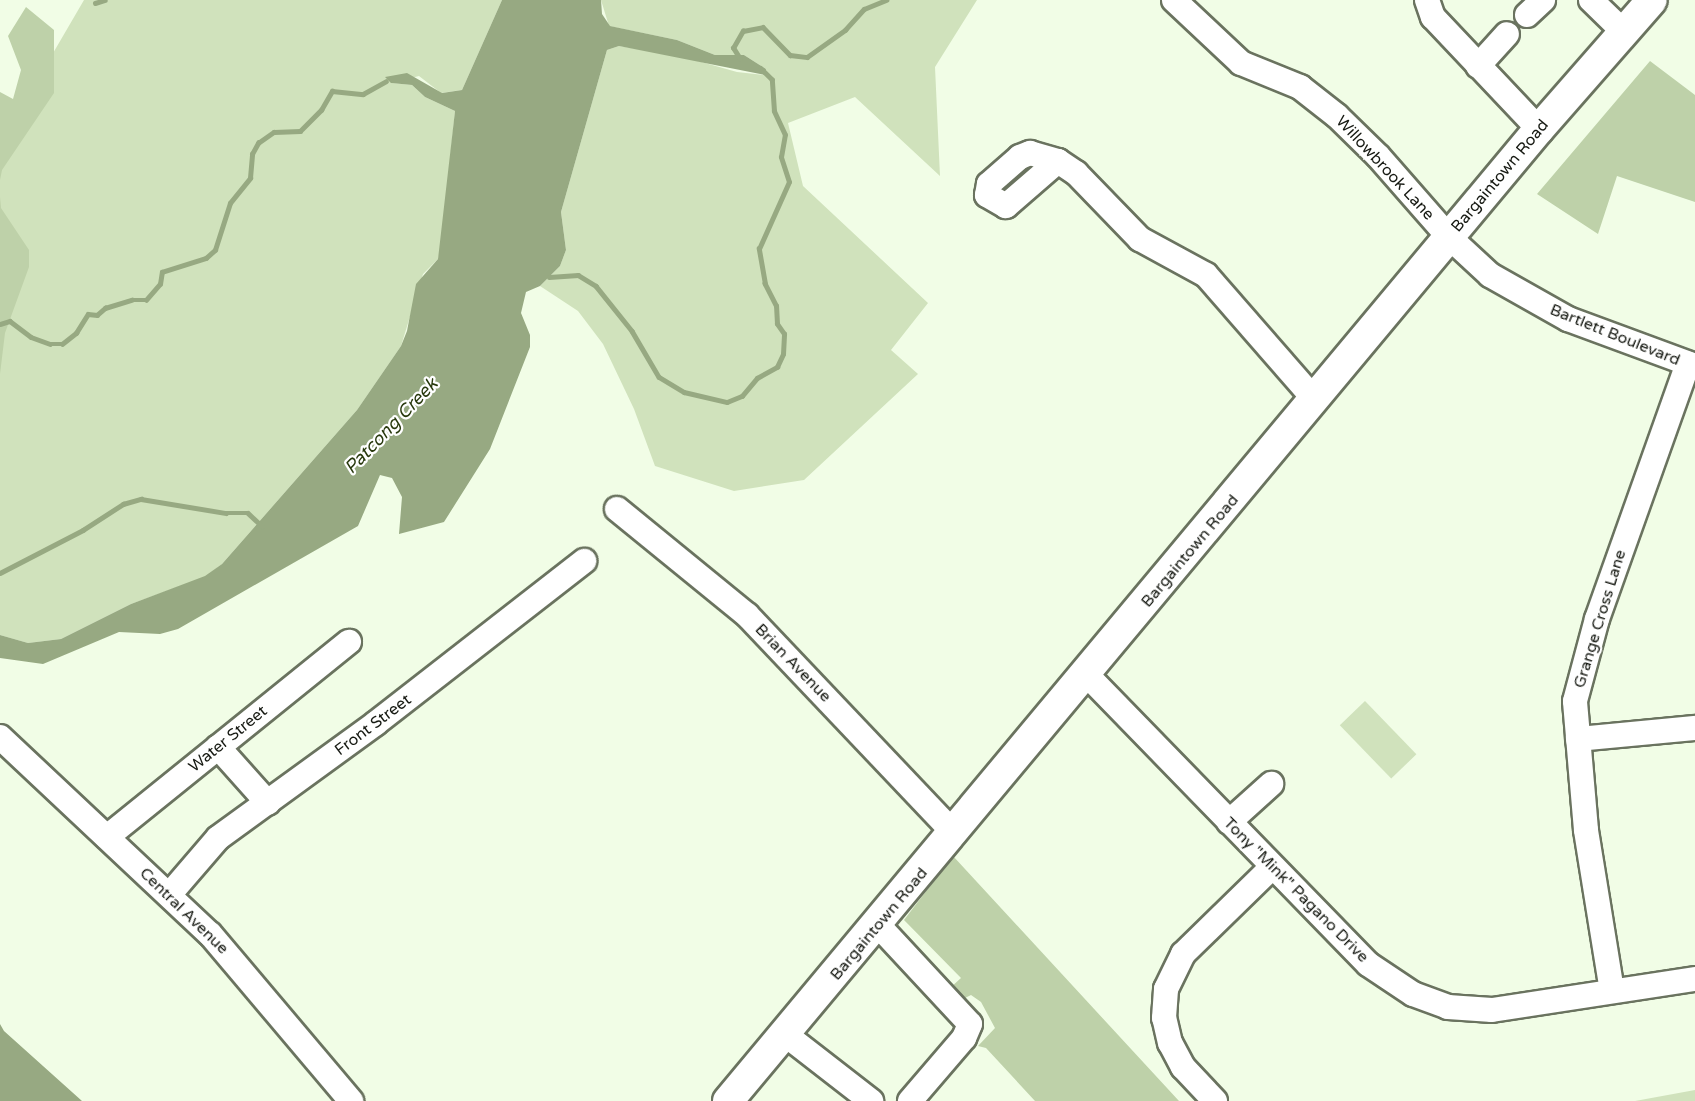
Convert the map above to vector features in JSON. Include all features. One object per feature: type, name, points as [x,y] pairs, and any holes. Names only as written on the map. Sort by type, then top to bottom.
[{"type":"main road","name":"Bargaintown Road","points":[[728,1101],[786,1035],[1087,675],[1539,129],[1652,0]]},
{"type":"street","name":"Willowbrook Lane","points":[[1174,0],[1241,63],[1300,87],[1337,116],[1378,156],[1449,237]]},
{"type":"street","points":[[1427,0],[1433,17],[1539,129]]},
{"type":"street","points":[[1592,0],[1624,33]]},
{"type":"street","points":[[1478,66],[1507,34]]},
{"type":"street","points":[[1058,161],[1076,173],[1140,239],[1206,275],[1315,400]]},
{"type":"street","name":"Bartlett Boulevard","points":[[1449,237],[1490,275],[1527,298],[1568,319],[1691,365]]},
{"type":"street","name":"Grange Cross Lane","points":[[1612,991],[1586,830],[1575,701],[1582,667],[1691,365]]},
{"type":"street","name":"Brian Avenue","points":[[617,509],[747,615],[954,833]]},
{"type":"street","name":"Front Street","points":[[169,895],[207,848],[584,561]]},
{"type":"street","name":"Water Street","points":[[107,837],[349,642]]},
{"type":"street","name":"Tony \"Mink\" Pagano Drive","points":[[1087,675],[1368,964],[1413,994],[1448,1007],[1492,1010],[1695,979]]},
{"type":"street","points":[[1578,739],[1695,728]]},
{"type":"street","name":"Central Avenue","points":[[0,738],[169,895],[234,961],[351,1101]]},
{"type":"street","points":[[218,747],[268,803]]},
{"type":"street","points":[[1229,822],[1271,784]]},
{"type":"street","points":[[1215,1101],[1183,1067],[1170,1043],[1164,1022],[1166,989],[1183,954],[1272,867]]},
{"type":"street","points":[[878,925],[970,1024],[964,1038],[910,1101]]},
{"type":"street","points":[[786,1035],[871,1101]]},
{"type":"shaded area","points":[[84,0],[502,0],[462,90],[441,93],[419,76],[391,83],[412,85],[425,97],[455,111],[441,248],[438,259],[423,274],[401,346],[357,410],[222,564],[205,577],[131,604],[61,639],[28,643],[0,635],[0,144]]},
{"type":"shaded area","points":[[601,0],[977,0],[935,67],[940,176],[855,97],[788,123],[803,186],[928,303],[891,350],[918,374],[804,480],[734,491],[655,466],[634,409],[603,344],[578,311],[540,286],[560,266],[566,250],[561,212],[607,50],[619,46],[680,56],[737,72],[765,75],[766,69],[744,55],[715,55],[677,40],[609,26]]},
{"type":"shaded area","points":[[26,7],[54,30],[54,93],[2,170],[0,180],[0,92],[13,99],[21,70],[8,36]]},
{"type":"shaded area","points":[[1650,61],[1695,95],[1695,202],[1617,176],[1598,234],[1537,194]]},
{"type":"shaded area","points":[[0,197],[1,208],[29,250],[29,267],[5,333],[0,374]]},
{"type":"shaded area","points":[[1365,701],[1416,754],[1391,779],[1340,725]]},
{"type":"shaded area","points":[[953,856],[1179,1101],[1035,1101],[986,1048],[978,1046],[995,1028],[981,1002],[971,995],[961,1000],[950,988],[961,978],[904,920]]},
{"type":"shaded area","points":[[1695,1090],[1695,1101],[1635,1101]]},
{"type":"water","name":"Patcong Creek","points":[[502,0],[601,0],[602,14],[610,26],[677,40],[715,55],[744,55],[766,69],[765,75],[619,46],[607,50],[561,212],[566,250],[560,266],[540,286],[526,292],[521,313],[530,335],[530,347],[490,449],[444,522],[399,534],[402,497],[392,478],[380,475],[358,526],[178,629],[160,634],[119,632],[43,664],[0,658],[0,635],[28,643],[61,639],[131,604],[205,576],[222,564],[357,410],[401,346],[407,331],[416,284],[438,259],[455,111],[425,97],[412,85],[391,83],[385,77],[407,73],[442,93],[462,90]]},
{"type":"water","points":[[0,1024],[4,1031],[82,1101],[0,1101]]},
{"type":"waterway","points":[[95,3],[105,0]]},
{"type":"waterway","points":[[740,59],[733,48],[743,31],[763,27],[790,55],[807,57],[845,30],[864,9],[886,0]]},
{"type":"waterway","points":[[549,277],[578,275],[596,286],[632,331],[659,377],[684,392],[727,402],[742,396],[757,378],[777,367],[783,354],[784,334],[777,324],[776,306],[765,284],[759,249],[789,182],[781,157],[785,135],[774,111],[772,80],[761,69]]},
{"type":"waterway","points":[[0,324],[10,321],[31,337],[50,344],[62,344],[76,333],[88,314],[97,315],[105,308],[132,300],[146,300],[160,284],[162,272],[206,258],[215,250],[230,203],[250,178],[252,154],[258,143],[274,132],[300,131],[321,110],[332,91],[363,94],[386,81]]},
{"type":"waterway","points":[[0,573],[83,530],[123,504],[141,499],[226,513],[248,513],[262,526]]}]
